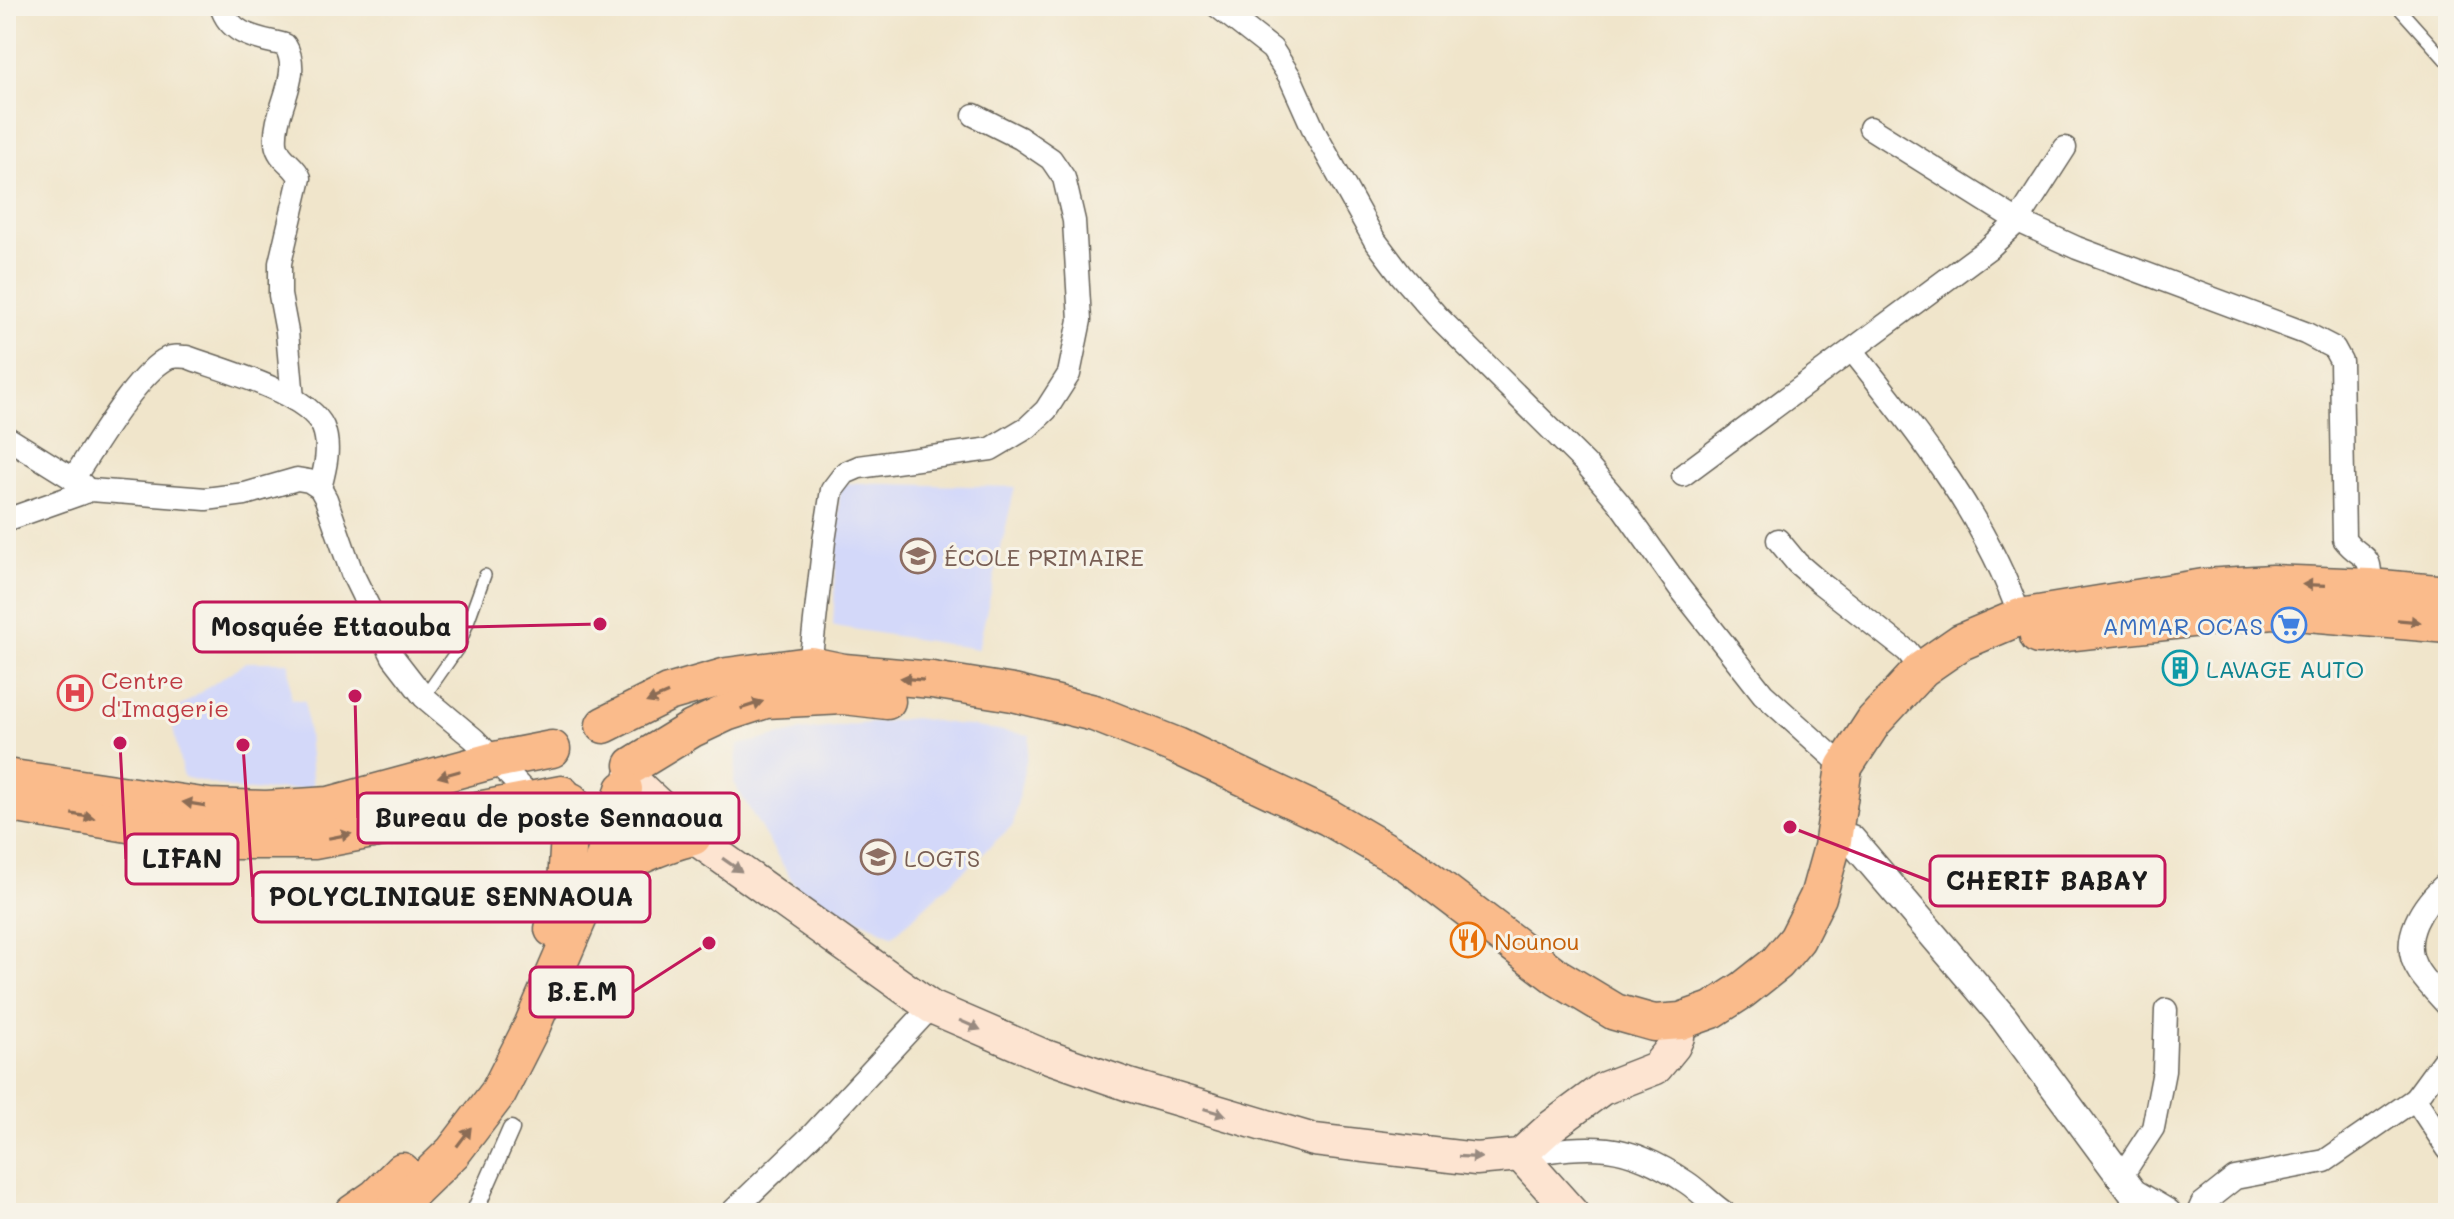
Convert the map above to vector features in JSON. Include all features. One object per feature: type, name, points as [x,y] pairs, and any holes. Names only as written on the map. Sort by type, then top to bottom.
[{"type":"main road","points":[[6,803],[227,841],[314,841],[555,798],[594,806],[606,803],[629,777],[692,729],[726,713],[844,672],[932,680],[1013,693],[1094,713],[1177,746],[1328,817],[1410,865],[1557,977],[1615,1012],[1654,1023],[1681,1021],[1712,1010],[1743,990],[1777,963],[1797,939],[1818,897],[1829,860],[1844,767],[1874,721],[1922,669],[1961,642],[2020,617],[2204,587],[2272,583],[2448,594]]},
{"type":"main road","points":[[353,1213],[376,1197],[430,1140],[483,1071],[518,1008],[561,907],[566,884],[550,768],[552,749],[567,730],[578,725],[604,725],[668,693],[727,676],[813,682],[844,696],[1032,719],[1095,733],[1269,806],[1382,871],[1550,991],[1604,1022],[1637,1036],[1678,1037],[1717,1029],[1753,1009],[1787,985],[1816,950],[1833,908],[1869,755],[1912,701],[1937,681],[2000,645],[2035,636],[2272,610],[2448,625]]},
{"type":"main road","points":[[390,1213],[453,1152],[498,1093],[532,1026],[594,882],[629,777],[625,740],[604,725]]},
{"type":"main road","points":[[6,777],[209,807],[266,809],[329,805],[495,760],[552,749]]},
{"type":"main road","points":[[629,777],[693,837],[931,1007],[1040,1054],[1129,1085],[1301,1137],[1476,1159],[1520,1155],[1552,1126],[1602,1089],[1656,1068],[1678,1037]]},
{"type":"main road","points":[[594,882],[625,861],[693,837]]},
{"type":"main road","points":[[1520,1155],[1572,1213]]},
{"type":"street","points":[[221,6],[224,17],[242,35],[285,45],[292,57],[292,72],[276,138],[278,153],[300,178],[280,263],[280,295],[293,399]]},
{"type":"street","points":[[1217,6],[1272,49],[1290,77],[1316,135],[1374,239],[1401,275],[1437,316],[1586,464],[1620,504],[1679,587],[1763,694],[1844,767]]},
{"type":"street","points":[[813,682],[824,541],[836,482],[845,473],[859,467],[991,449],[1028,427],[1046,410],[1069,374],[1080,320],[1074,221],[1064,178],[1051,159],[1020,138],[974,115]]},
{"type":"street","points":[[1870,128],[2018,221],[2077,248],[2305,333],[2334,348],[2341,361],[2344,539],[2365,555],[2371,565],[2370,587]]},
{"type":"street","points":[[1683,475],[1989,248],[2018,221],[2065,148]]},
{"type":"street","points":[[1852,350],[1960,493],[2007,578],[2020,617]]},
{"type":"street","points":[[6,520],[82,484],[134,390],[159,363],[172,356],[187,357],[282,392],[303,405],[323,427],[327,462],[320,488],[352,573],[393,657],[424,697],[495,760],[555,798]]},
{"type":"street","points":[[6,437],[82,484],[206,499],[245,494],[297,479],[309,481],[320,488]]},
{"type":"street","points":[[1778,540],[1797,563],[1907,651],[1922,669]]},
{"type":"street","points":[[1851,839],[2003,1017],[2128,1194],[2167,1213]]},
{"type":"street","points":[[2448,882],[2417,917],[2410,940],[2417,969],[2448,1006]]},
{"type":"street","points":[[731,1213],[812,1135],[931,1007]]},
{"type":"street","points":[[2128,1194],[2153,1128],[2164,1071],[2166,1010]]},
{"type":"street","points":[[2198,1213],[2202,1204],[2235,1178],[2325,1161],[2415,1099],[2448,1054]]},
{"type":"street","points":[[2415,1099],[2448,1149]]},
{"type":"street","points":[[474,1213],[511,1129]]},
{"type":"street","points":[[1520,1155],[1581,1146],[1631,1152],[1687,1183],[1725,1213]]},
{"type":"lane","points":[[2397,6],[2448,63]]},
{"type":"lane","points":[[424,697],[459,647],[485,575]]},
{"type":"shaded area","name":"ÉCOLE PRIMAIRE","points":[[840,483],[1015,487],[978,649],[833,626]]},
{"type":"shaded area","points":[[246,662],[289,662],[291,699],[305,701],[313,788],[243,791],[183,777],[170,713]]},
{"type":"shaded area","name":"LOGTS","points":[[914,718],[1030,735],[1029,746],[1013,825],[893,936],[797,889],[734,783],[738,745],[800,731]]},
{"type":"place","name":"ÉCOLE PRIMAIRE","points":[[918,556]]},
{"type":"place","name":"Mosquée Ettaouba","points":[[600,624]]},
{"type":"place","name":"AMMAR OCAS","points":[[2289,625]]},
{"type":"place","name":"LAVAGE AUTO","points":[[2180,668]]},
{"type":"place","name":"Centre d'Imagerie","points":[[75,693]]},
{"type":"place","name":"Bureau de poste Sennaoua","points":[[355,696]]},
{"type":"place","name":"LIFAN","points":[[120,743]]},
{"type":"place","name":"POLYCLINIQUE SENNAOUA","points":[[243,745]]},
{"type":"place","name":"CHERIF BABAY","points":[[1790,827]]},
{"type":"place","name":"LOGTS","points":[[878,857]]},
{"type":"place","name":"Nounou","points":[[1468,940]]},
{"type":"place","name":"B.E.M","points":[[709,943]]}]
